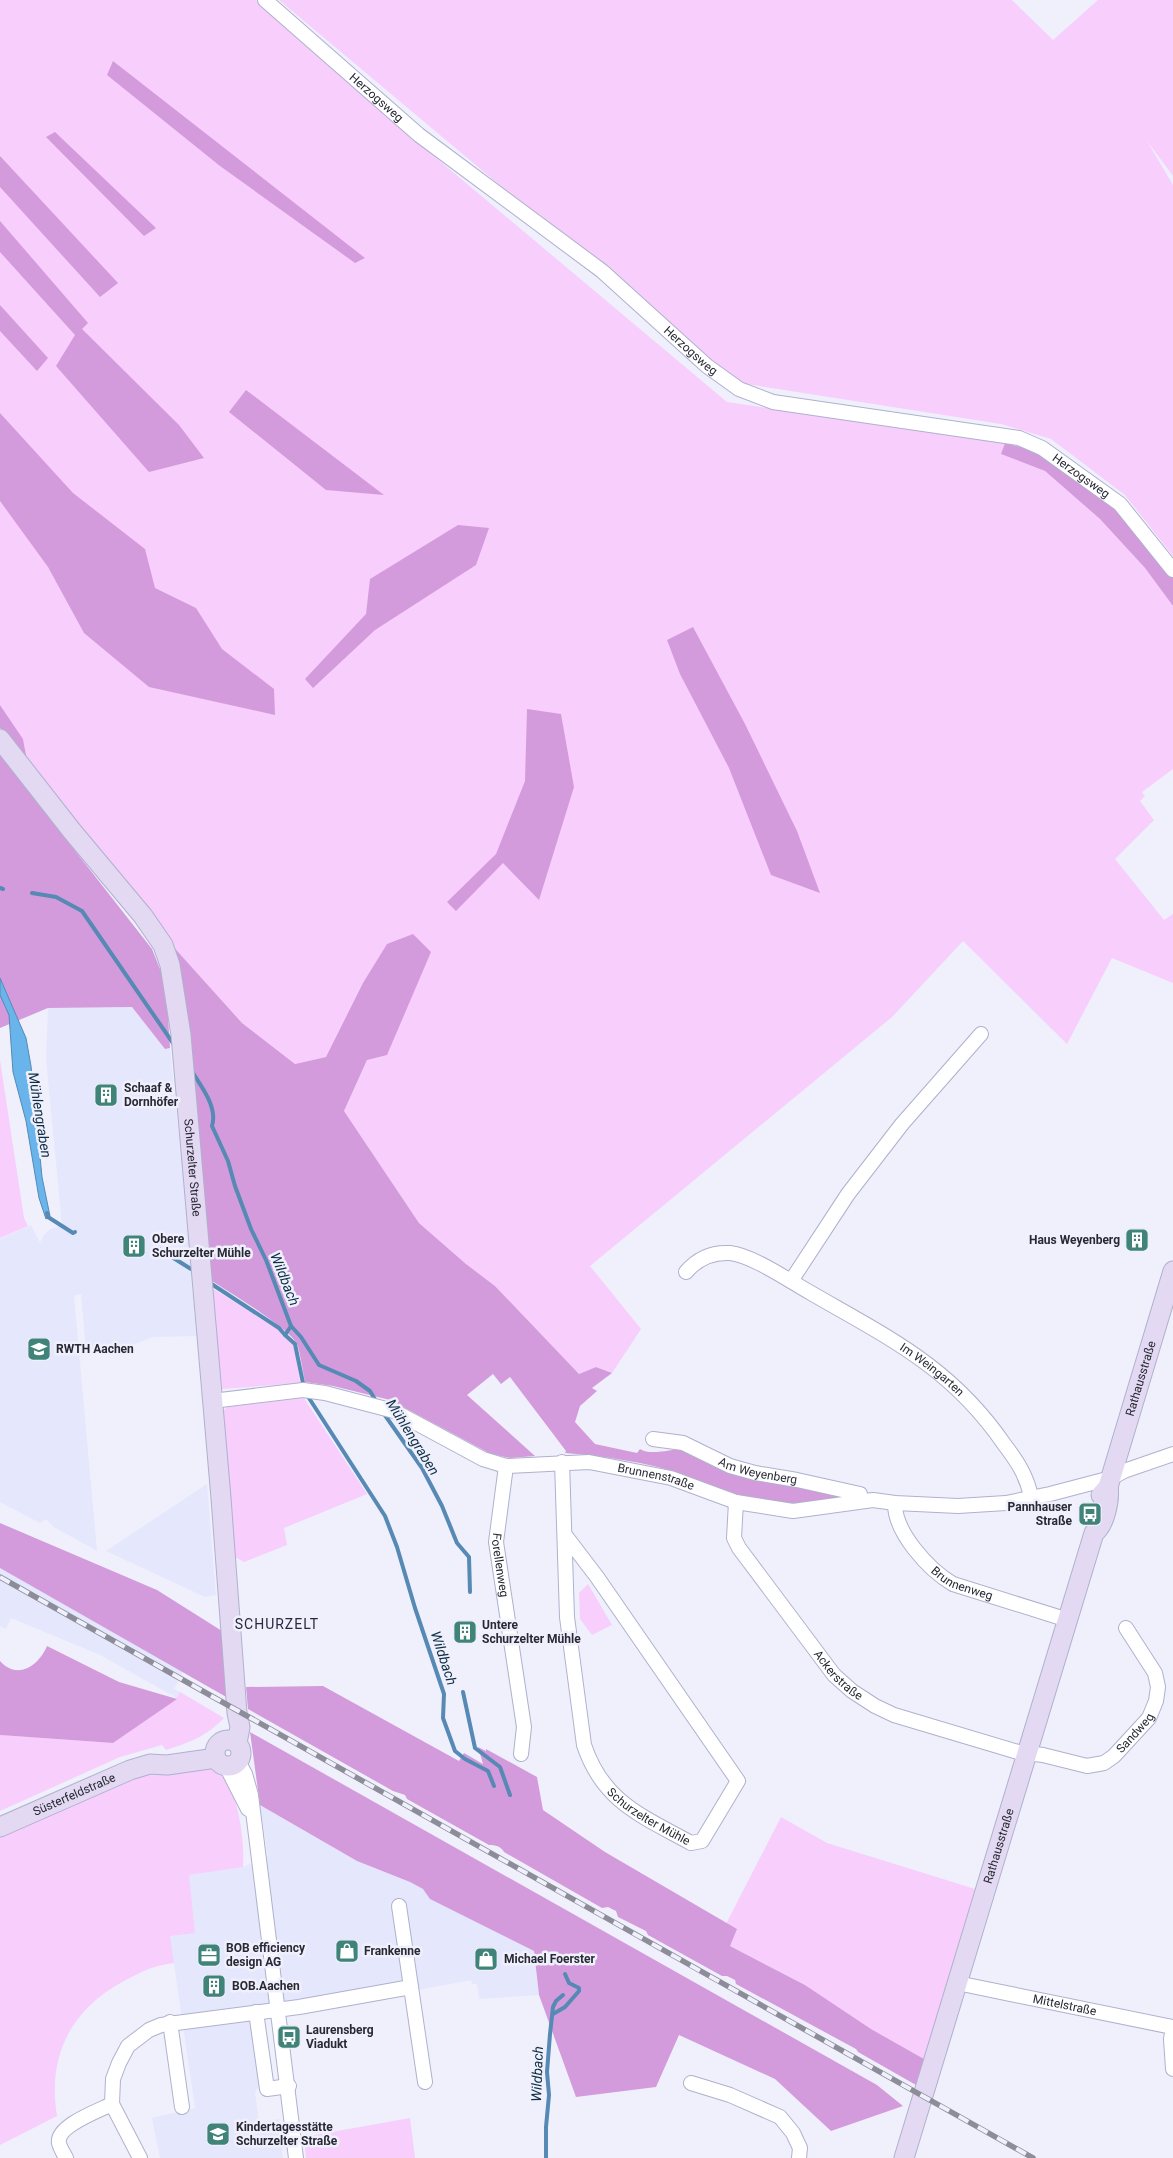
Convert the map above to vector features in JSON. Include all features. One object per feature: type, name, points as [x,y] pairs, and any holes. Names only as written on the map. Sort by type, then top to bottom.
[{"type":"street","name":"Herzogsweg","points":[[265,0],[419,135],[602,271],[707,366],[739,389],[773,402],[1020,438],[1042,448],[1120,504],[1173,570]]},
{"type":"street","name":"Schurzelter Straße","points":[[0,739],[143,916],[163,945],[170,965],[180,1035],[222,1506],[237,1713],[226,1752]]},
{"type":"street","points":[[791,1281],[854,1186],[902,1124],[981,1034]]},
{"type":"street","name":"Im Weingarten","points":[[686,1272],[694,1263],[704,1257],[730,1253],[744,1257],[791,1281],[903,1345],[950,1382],[987,1420],[1025,1475],[1031,1498]]},
{"type":"street","name":"Rathausstraße","points":[[904,2158],[1094,1533],[1099,1530],[1110,1497],[1110,1483],[1171,1283]]},
{"type":"street","name":"Brunnenstraße","points":[[212,1401],[307,1391],[375,1405],[394,1411],[483,1459],[506,1466],[589,1462],[671,1478],[736,1502],[793,1511],[873,1500],[895,1503],[978,1506],[1110,1483]]},
{"type":"street","name":"Am Weyenberg","points":[[653,1439],[683,1443],[730,1466],[755,1474],[797,1480],[860,1494],[861,1501]]},
{"type":"street","points":[[1110,1483],[1124,1471],[1173,1454]]},
{"type":"street","name":"Schurzelter Mühle","points":[[562,1462],[567,1617],[584,1745],[590,1764],[604,1784],[623,1804],[691,1843],[702,1841],[738,1781],[597,1577],[565,1535]]},
{"type":"street","name":"Forellenweg","points":[[506,1466],[496,1542],[524,1727],[521,1754]]},
{"type":"street","name":"Ackerstraße","points":[[736,1502],[734,1538],[739,1548],[834,1675],[852,1691],[875,1706],[894,1715],[1018,1752],[1028,1752]]},
{"type":"street","name":"Brunnenweg","points":[[895,1503],[898,1524],[929,1566],[942,1577],[953,1584],[1068,1620]]},
{"type":"street","name":"Sandweg","points":[[1028,1752],[1087,1766],[1096,1766],[1114,1756],[1149,1718],[1156,1701],[1158,1687],[1155,1673],[1126,1628]]},
{"type":"street","points":[[226,1752],[249,1785],[277,2010],[289,2086],[296,2158]]},
{"type":"street","name":"Süsterfeldstraße","points":[[0,1827],[130,1770],[150,1764],[167,1765],[226,1752]]},
{"type":"street","points":[[399,1906],[425,2082]]},
{"type":"street","name":"Mittelstraße","points":[[957,1983],[1173,2027],[1173,2068]]},
{"type":"street","points":[[140,2158],[112,2104],[113,2079],[128,2046],[149,2030],[170,2022],[277,2010],[411,1987]]},
{"type":"street","points":[[256,2012],[267,2089],[289,2086]]},
{"type":"street","points":[[170,2022],[182,2107]]},
{"type":"street","points":[[691,2083],[730,2094],[780,2117],[793,2133],[800,2148],[799,2158]]},
{"type":"street","points":[[66,2158],[59,2144],[60,2135],[65,2128],[112,2104]]},
{"type":"shaded area","points":[[0,0],[256,0],[417,142],[727,402],[1005,443],[1002,454],[1045,471],[1100,519],[1145,568],[1173,606],[1173,769],[1142,792],[1145,796],[1140,801],[1154,820],[1115,859],[1164,920],[1173,914],[1173,983],[1112,958],[1067,1044],[963,941],[892,1017],[590,1266],[641,1329],[612,1373],[596,1367],[579,1374],[495,1286],[466,1264],[419,1223],[344,1111],[367,1060],[417,981],[431,952],[326,1057],[295,1064],[242,1023],[170,943],[27,760],[23,739],[0,705]]},
{"type":"shaded area","points":[[279,0],[1012,0],[1053,40],[1098,0],[1173,0],[1173,176],[1147,141],[1173,185],[1173,556],[1125,495],[1051,439],[1001,424],[740,383],[602,271]]},
{"type":"shaded area","points":[[113,61],[365,258],[355,263],[220,166],[107,75]]},
{"type":"shaded area","points":[[55,132],[156,228],[144,236],[46,137]]},
{"type":"shaded area","points":[[0,156],[118,283],[100,297],[0,187]]},
{"type":"shaded area","points":[[0,221],[88,323],[82,329],[179,425],[204,458],[149,472],[56,366],[75,335],[0,252]]},
{"type":"shaded area","points":[[0,305],[48,358],[37,371],[0,331]]},
{"type":"shaded area","points":[[246,390],[384,495],[326,490],[229,412]]},
{"type":"shaded area","points":[[0,413],[73,493],[145,549],[155,588],[196,608],[222,649],[274,689],[275,715],[149,687],[84,633],[48,567],[0,501]]},
{"type":"shaded area","points":[[1005,443],[1051,455],[1115,507],[1173,576],[1173,606],[1145,568],[1100,519],[1045,471],[1001,454]]},
{"type":"shaded area","points":[[458,525],[489,528],[476,565],[375,630],[313,688],[305,679],[366,614],[370,579]]},
{"type":"shaded area","points":[[693,627],[745,724],[797,831],[820,893],[771,875],[729,768],[680,674],[667,640]]},
{"type":"shaded area","points":[[0,705],[23,739],[27,760],[0,728]]},
{"type":"shaded area","points":[[527,709],[561,714],[574,787],[539,900],[503,863],[456,911],[447,902],[496,854],[525,781]]},
{"type":"shaded area","points":[[0,755],[152,949],[166,984],[170,1048],[165,1049],[132,1007],[48,1008],[0,1028]]},
{"type":"shaded area","points":[[413,934],[431,952],[387,1055],[367,1060],[344,1111],[419,1223],[466,1264],[495,1286],[579,1374],[596,1367],[612,1373],[592,1388],[597,1391],[580,1406],[575,1422],[595,1444],[637,1453],[640,1449],[655,1452],[684,1449],[849,1496],[804,1503],[776,1503],[739,1495],[682,1474],[653,1466],[565,1453],[566,1451],[510,1377],[501,1384],[493,1374],[467,1395],[535,1456],[510,1458],[491,1454],[390,1400],[333,1386],[305,1382],[298,1346],[292,1337],[258,1311],[212,1281],[170,943],[242,1023],[295,1064],[326,1057],[363,983],[387,944]]},
{"type":"shaded area","points":[[132,1007],[165,1049],[170,1048],[187,1212],[196,1336],[153,1337],[122,1349],[86,1352],[81,1294],[74,1296],[97,1551],[54,1527],[46,1519],[40,1523],[0,1502],[0,1239],[31,1225],[40,1243],[43,1236],[49,1230],[62,1225],[46,1058],[48,1008]]},
{"type":"shaded area","points":[[0,1060],[24,1218],[28,1226],[0,1238]]},
{"type":"shaded area","points":[[212,1288],[279,1330],[294,1345],[300,1383],[222,1389]]},
{"type":"shaded area","points":[[304,1398],[367,1494],[284,1528],[287,1545],[244,1562],[235,1557],[220,1418],[222,1412],[227,1407]]},
{"type":"shaded area","points":[[207,1484],[216,1595],[205,1597],[106,1551]]},
{"type":"shaded area","points":[[0,1523],[157,1590],[222,1631],[228,1698],[0,1568]]},
{"type":"shaded area","points":[[0,1568],[183,1672],[174,1689],[180,1692],[177,1698],[100,1655],[11,1618],[6,1629],[0,1626]]},
{"type":"shaded area","points":[[588,1584],[612,1625],[592,1635],[580,1619],[579,1593]]},
{"type":"shaded area","points":[[47,1646],[119,1682],[177,1699],[113,1743],[0,1735],[0,1661],[14,1670],[21,1670],[39,1659]]},
{"type":"shaded area","points":[[323,1686],[459,1761],[464,1753],[483,1764],[478,1747],[486,1751],[486,1749],[537,1777],[543,1810],[605,1852],[737,1929],[730,1946],[805,1985],[871,2029],[924,2059],[916,2085],[858,2052],[856,2049],[736,1984],[735,1980],[722,1976],[648,1935],[646,1931],[618,1917],[616,1911],[608,1907],[602,1908],[504,1852],[500,1847],[489,1845],[407,1799],[405,1795],[393,1791],[248,1709],[246,1687]]},
{"type":"shaded area","points":[[180,1692],[224,1718],[210,1730],[190,1741],[166,1750],[162,1745],[120,1757],[0,1811],[0,1735],[113,1743],[176,1699]]},
{"type":"shaded area","points":[[250,1732],[877,2085],[903,2106],[831,2131],[775,2079],[679,2035],[656,2087],[576,2097],[539,1995],[534,1951],[430,1899],[423,1889],[410,1882],[357,1861],[260,1805]]},
{"type":"shaded area","points":[[209,1767],[222,1776],[233,1794],[242,1832],[243,1867],[189,1875],[195,1933],[170,1936],[174,1963],[154,1967],[137,1974],[105,1992],[90,2005],[77,2020],[67,2036],[60,2054],[55,2094],[57,2116],[0,2145],[0,1833],[140,1775]]},
{"type":"shaded area","points":[[260,1805],[357,1861],[410,1882],[423,1889],[431,1899],[534,1951],[539,1995],[479,1999],[477,1984],[472,1984],[471,1980],[252,2021],[261,2087],[257,2088],[255,2093],[259,2122],[279,2119],[283,2158],[160,2158],[152,2118],[195,2108],[170,1936],[195,1932],[188,1875],[243,1867],[268,1856]]},
{"type":"shaded area","points":[[781,1817],[827,1843],[975,1889],[924,2059],[871,2029],[805,1985],[730,1946],[727,1922]]},
{"type":"shaded area","points":[[410,2118],[415,2158],[306,2158],[304,2137]]},
{"type":"water","points":[[0,978],[26,1038],[31,1066],[42,1177],[50,1216],[46,1219],[39,1198],[26,1121],[13,1072],[9,1015],[0,995]]},
{"type":"waterway","name":"Wildbach","points":[[32,893],[56,897],[82,911],[175,1046]]},
{"type":"waterway","name":"Wildbach","points":[[191,1070],[211,1104],[213,1111],[212,1126],[228,1161],[251,1229],[266,1260],[291,1326],[301,1337],[319,1365],[356,1381],[370,1391],[376,1401]]},
{"type":"waterway","name":"Mühlengraben","points":[[47,1213],[48,1217],[73,1233],[75,1232]]},
{"type":"waterway","points":[[159,1249],[191,1269]]},
{"type":"waterway","points":[[210,1283],[279,1328],[285,1335]]},
{"type":"waterway","name":"Wildbach","points":[[291,1326],[285,1335],[295,1344],[304,1388]]},
{"type":"waterway","name":"Wildbach","points":[[307,1395],[385,1516],[397,1547],[444,1694],[443,1718],[455,1751],[465,1759],[488,1771],[494,1786]]},
{"type":"waterway","name":"Mühlengraben","points":[[382,1411],[422,1468],[442,1506],[457,1543],[469,1557],[470,1592]]},
{"type":"waterway","name":"Mühlengraben","points":[[463,1692],[475,1748],[500,1767],[510,1795]]},
{"type":"waterway","name":"Mühlengraben","points":[[553,2014],[565,2007],[579,1991],[579,1988],[569,1983],[565,1974]]},
{"type":"waterway","name":"Wildbach","points":[[546,2158],[549,2095],[547,2072],[550,2034],[553,2007],[556,2001],[563,1995]]},
{"type":"railway","points":[[0,1577],[1033,2158]]},
{"type":"place","name":"Schaaf & Dornhöfer","points":[[106,1095]]},
{"type":"place","name":"Haus Weyenberg","points":[[1137,1240]]},
{"type":"place","name":"Obere Schurzelter Mühle","points":[[134,1246]]},
{"type":"place","name":"RWTH Aachen","points":[[39,1349]]},
{"type":"place","name":"Pannhauser Straße","points":[[1090,1514]]},
{"type":"place","name":"Untere Schurzelter Mühle","points":[[465,1632]]},
{"type":"place","name":"Frankenne","points":[[347,1951]]},
{"type":"place","name":"BOB efficiency design AG","points":[[209,1955]]},
{"type":"place","name":"Michael Foerster","points":[[486,1959]]},
{"type":"place","name":"BOB.Aachen","points":[[214,1986]]},
{"type":"place","name":"Laurensberg Viadukt","points":[[289,2037]]},
{"type":"place","name":"Kindertagesstätte Schurzelter Straße","points":[[218,2134]]},
{"type":"district","name":"SCHURZELT","points":[[277,1624]]}]
